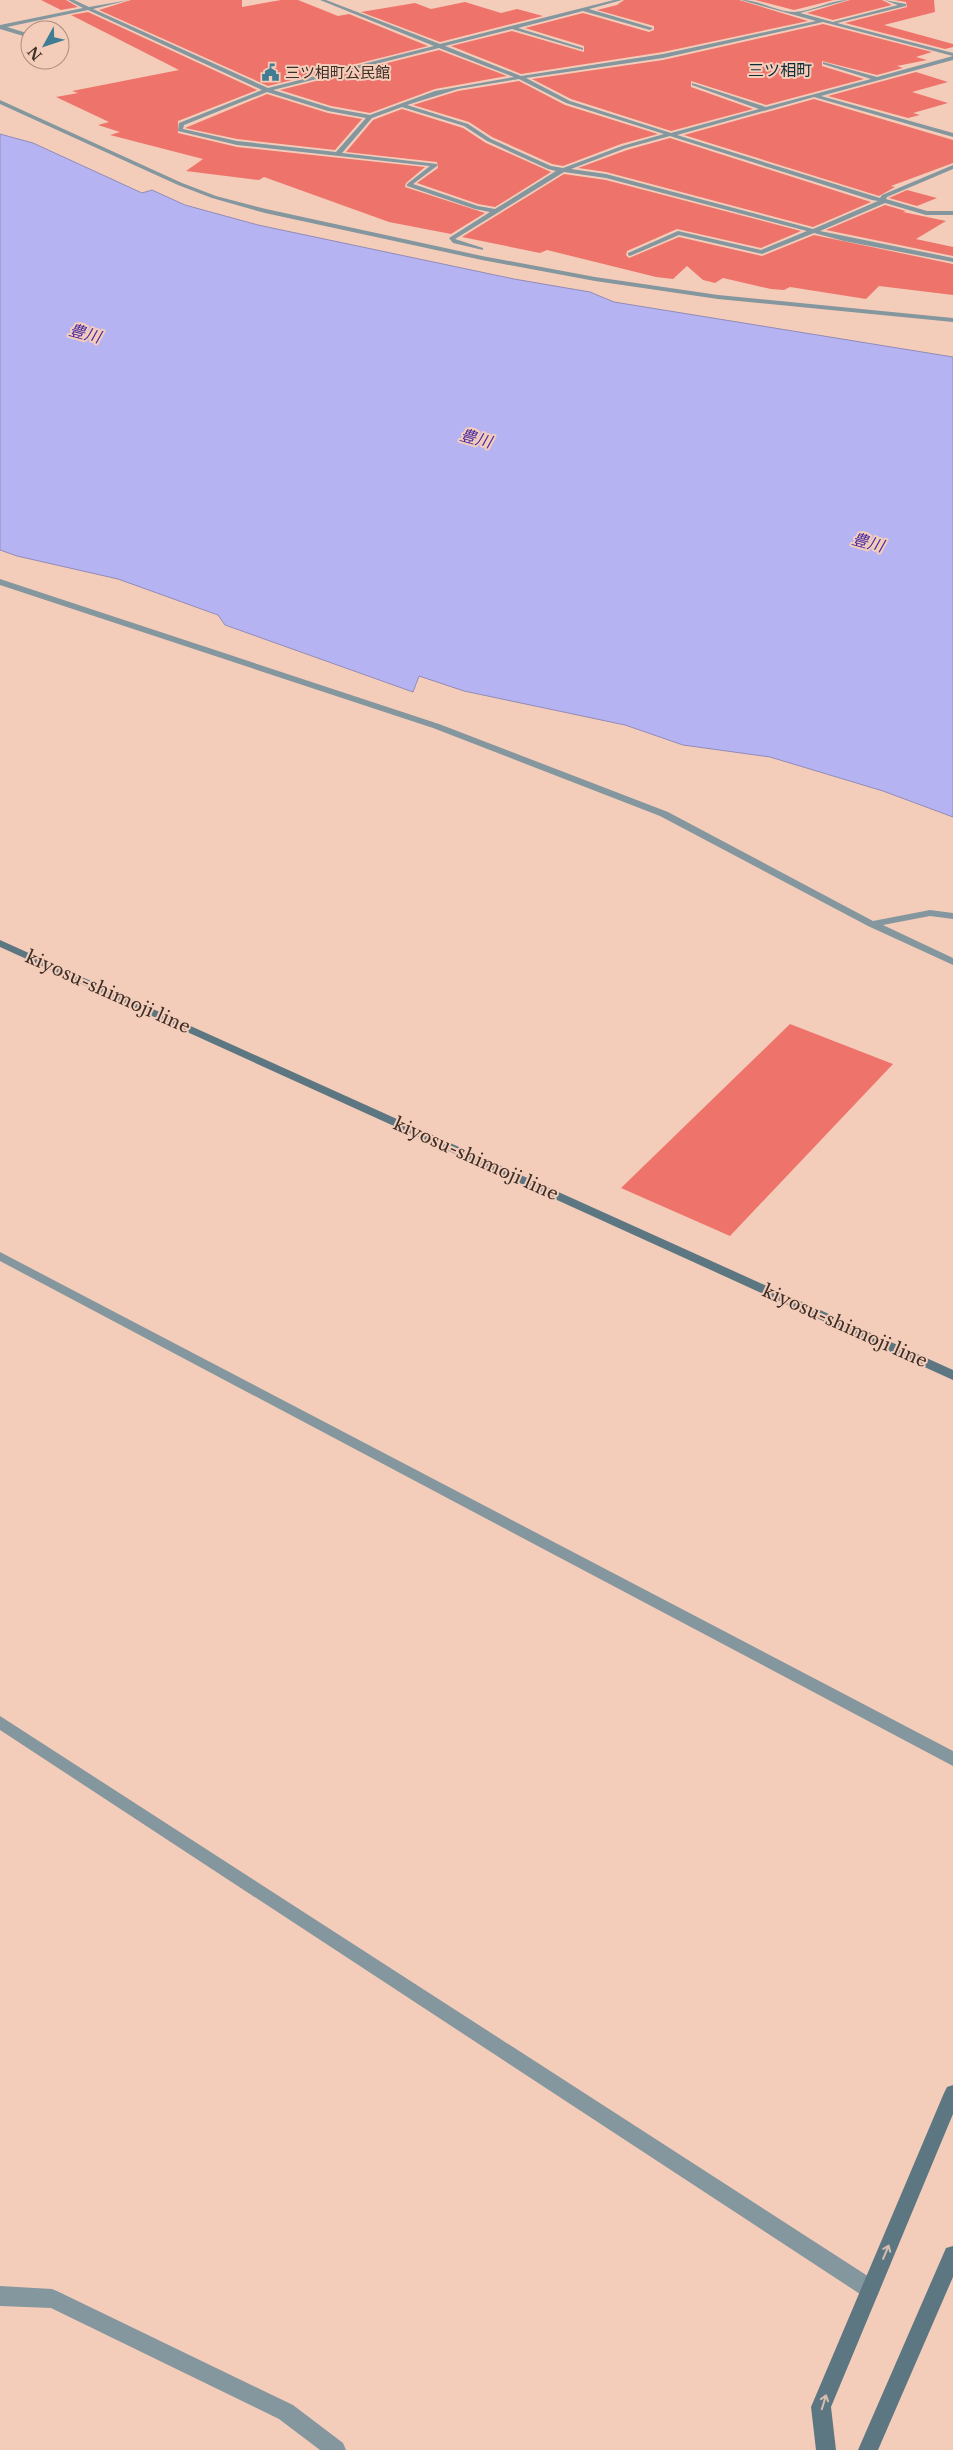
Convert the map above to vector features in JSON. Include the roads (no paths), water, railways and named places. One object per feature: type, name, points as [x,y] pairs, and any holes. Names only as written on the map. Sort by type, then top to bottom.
[{"type":"main road","name":"kiyosu-shimoji line","points":[[0,943],[953,1375]]},
{"type":"main road","points":[[826,2450],[821,2407],[953,2093]]},
{"type":"main road","points":[[868,2450],[953,2255]]},
{"type":"street","points":[[70,0],[267,90],[323,108],[370,117]]},
{"type":"street","points":[[1,27],[127,0]]},
{"type":"street","points":[[322,0],[519,77],[568,102],[883,201],[926,212],[953,213]]},
{"type":"street","points":[[493,210],[477,208],[410,185],[435,165],[237,143],[180,130],[181,124],[267,90],[620,0]]},
{"type":"street","points":[[744,0],[953,56]]},
{"type":"street","points":[[794,13],[846,0]]},
{"type":"street","points":[[832,23],[904,5],[886,0]]},
{"type":"street","points":[[583,9],[650,28]]},
{"type":"street","points":[[338,154],[370,117],[458,87],[663,56],[751,38],[822,20]]},
{"type":"street","points":[[1,27],[20,33]]},
{"type":"street","points":[[511,27],[580,49]]},
{"type":"street","points":[[595,279],[578,270],[472,247],[455,242],[451,238],[493,210],[564,169],[624,147],[766,110],[953,56]]},
{"type":"street","points":[[825,63],[878,79]]},
{"type":"street","points":[[694,84],[766,110]]},
{"type":"street","points":[[816,96],[953,135]]},
{"type":"street","points":[[0,102],[180,184],[265,212],[482,258],[595,279],[728,298],[953,320]]},
{"type":"street","points":[[401,105],[466,125],[488,140],[550,168],[606,176],[812,231],[953,260]]},
{"type":"street","points":[[630,254],[678,234],[762,252],[883,201],[884,196],[953,167]]},
{"type":"street","points":[[0,582],[436,726],[664,814],[872,924],[953,962]]},
{"type":"street","points":[[872,924],[930,913],[953,916]]},
{"type":"street","points":[[0,1256],[953,1759]]},
{"type":"street","points":[[0,1722],[870,2289]]},
{"type":"street","points":[[0,2296],[52,2299],[286,2412],[336,2450]]},
{"type":"water","name":"豊川","points":[[0,134],[33,143],[142,193],[152,190],[185,205],[258,225],[514,279],[590,292],[614,302],[953,357],[953,817],[883,791],[770,757],[683,745],[625,725],[464,691],[419,676],[413,692],[225,625],[218,615],[118,579],[17,556],[0,550]]},
{"type":"place","name":"三ツ相町公民館","points":[[271,72]]},
{"type":"district","name":"三ツ相町","points":[[780,70]]}]
